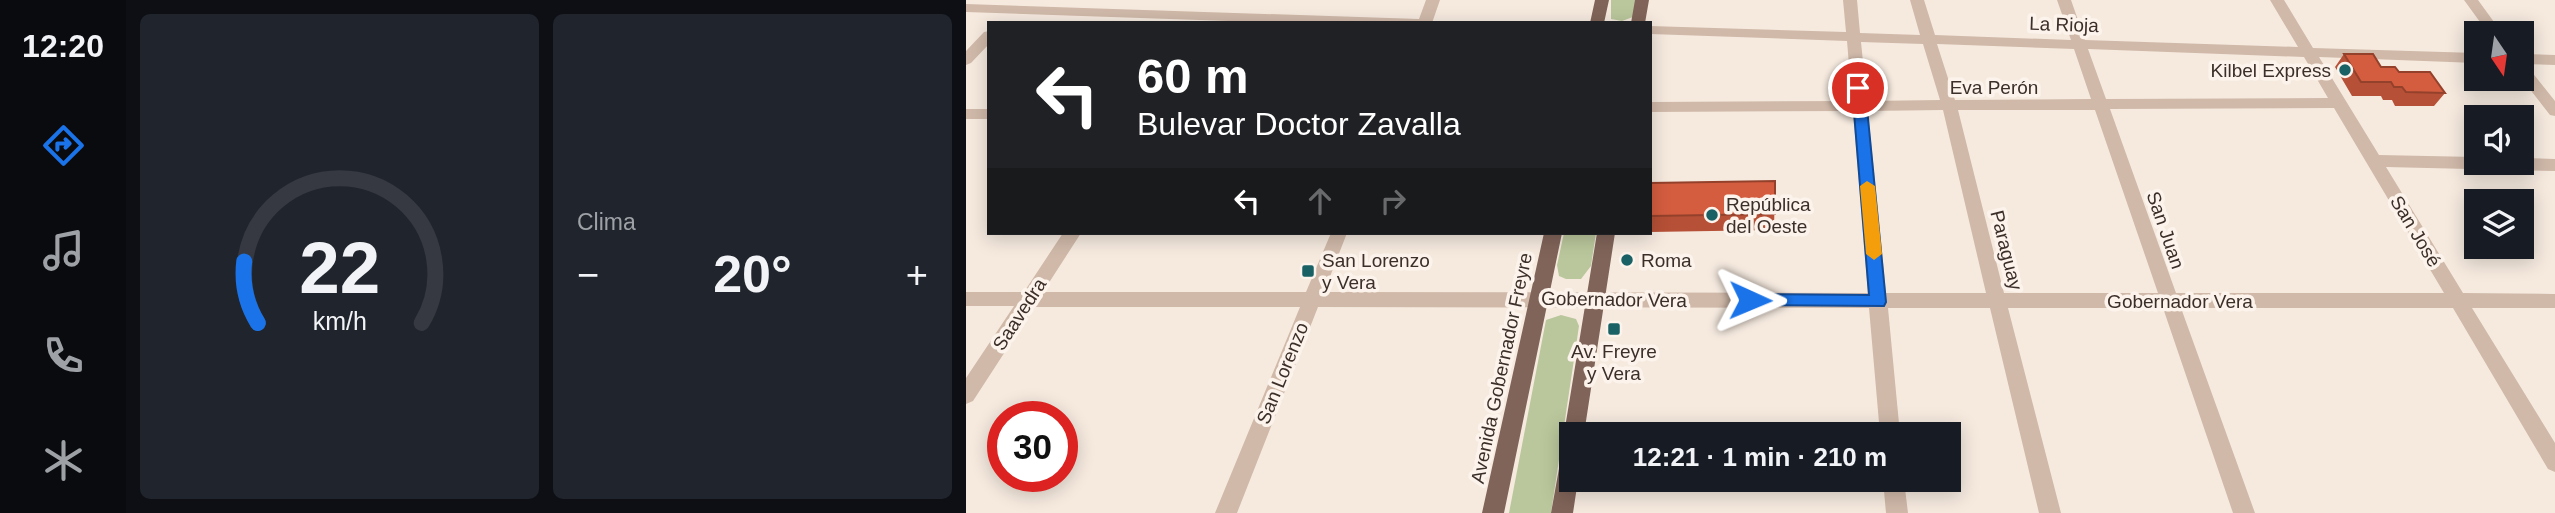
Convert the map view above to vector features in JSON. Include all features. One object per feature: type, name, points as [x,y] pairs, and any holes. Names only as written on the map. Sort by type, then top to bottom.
[{"type":"main road","points":[[1597,21],[1602,0]]},
{"type":"main road","points":[[1638,21],[1642,0]]},
{"type":"main road","name":"Avenida Gobernador Freyre","points":[[1493,513],[1553,235]]},
{"type":"main road","points":[[1576,422],[1606,235]]},
{"type":"main road","points":[[1562,513],[1565,492]]},
{"type":"street","points":[[1213,19],[1225,0]]},
{"type":"street","points":[[1426,21],[1433,0]]},
{"type":"street","points":[[1850,0],[1889,422]]},
{"type":"street","name":"Paraguay","points":[[1917,0],[1949,106],[2050,513]]},
{"type":"street","name":"San Juan","points":[[2064,0],[2244,513]]},
{"type":"street","name":"San José","points":[[2277,0],[2555,461]]},
{"type":"street","points":[[2471,0],[2486,21]]},
{"type":"street","points":[[1002,21],[1016,5]]},
{"type":"street","points":[[966,8],[1016,5],[1213,19],[1319,21]]},
{"type":"street","name":"La Rioja","points":[[1652,30],[2464,58]]},
{"type":"street","points":[[966,60],[987,37]]},
{"type":"street","points":[[2534,59],[2555,60]]},
{"type":"street","points":[[2534,84],[2555,111]]},
{"type":"street","name":"Eva Perón","points":[[1652,107],[2338,103]]},
{"type":"street","points":[[966,114],[987,114]]},
{"type":"street","points":[[2375,161],[2555,165]]},
{"type":"street","name":"Saavedra","points":[[966,395],[1071,235]]},
{"type":"street","name":"San Lorenzo","points":[[1226,513],[1338,235]]},
{"type":"street","name":"Gobernador Vera","points":[[966,299],[2555,301]]},
{"type":"street","points":[[1895,492],[1897,513]]},
{"type":"green space","points":[[1611,0],[1637,0],[1633,17],[1622,21],[1611,19]]},
{"type":"green space","points":[[1564,235],[1596,235],[1591,266],[1581,279],[1559,276],[1557,265]]},
{"type":"green space","points":[[1561,315],[1576,319],[1579,326],[1565,422],[1559,422],[1559,460],[1551,513],[1509,513],[1546,320]]},
{"type":"building","points":[[2344,54],[2373,54],[2381,67],[2395,67],[2399,72],[2430,72],[2445,93],[2406,92],[2402,87],[2394,87],[2391,82],[2361,82]]},
{"type":"building","points":[[1775,181],[1775,214],[1652,216],[1652,183]]},
{"type":"slow traffic","points":[[1867,186],[1874,254]]},
{"type":"place","name":"Kilbel Express","points":[[2345,70]]},
{"type":"place","name":"República del Oeste","points":[[1712,215]]},
{"type":"place","name":"Roma","points":[[1627,260]]},
{"type":"place","name":"San Lorenzo y Vera","points":[[1308,271]]},
{"type":"place","name":"Av. Freyre y Vera","points":[[1614,329]]},
{"type":"route","points":[[1750,300],[1878,302],[1858,88]]}]
